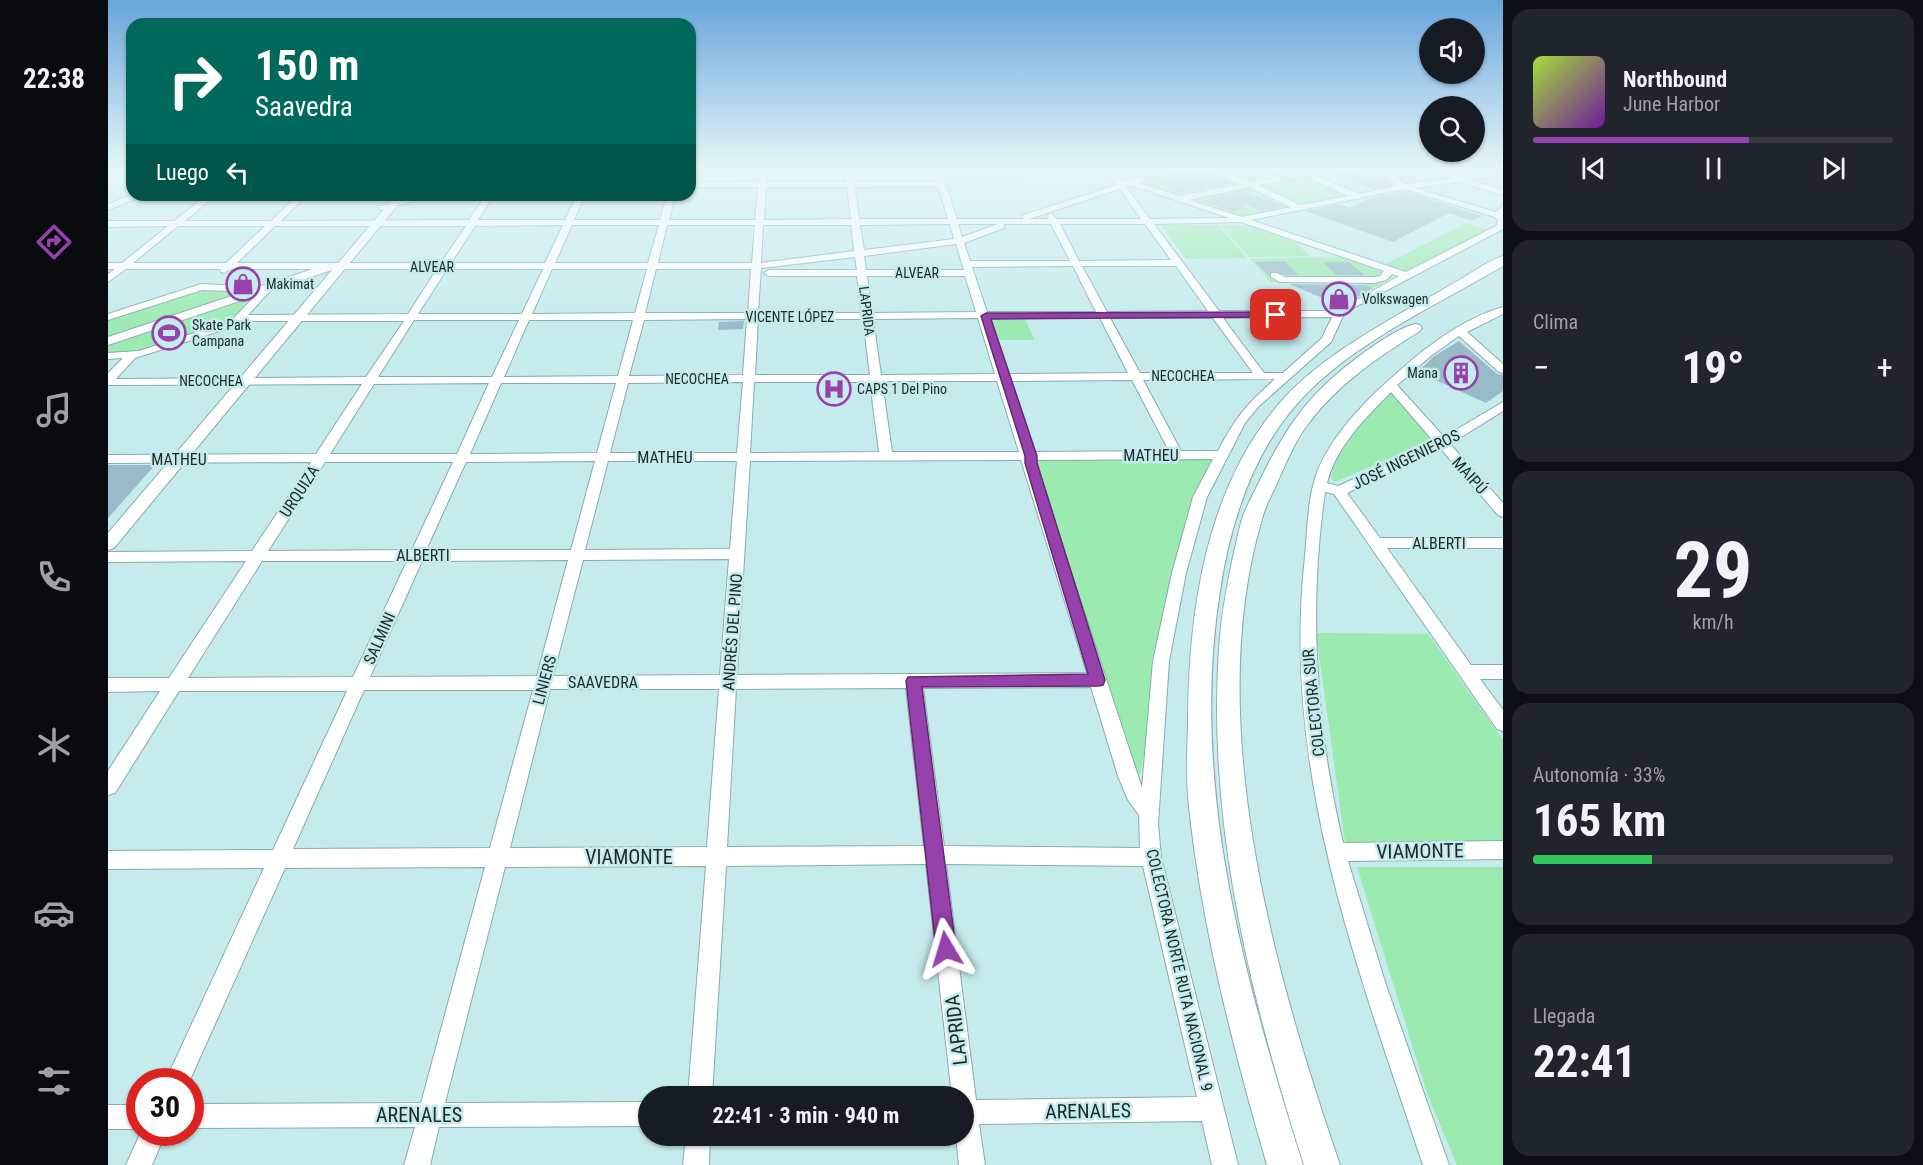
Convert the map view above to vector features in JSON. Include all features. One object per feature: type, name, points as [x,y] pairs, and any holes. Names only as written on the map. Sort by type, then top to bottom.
[{"type":"highway","points":[[1285,1165],[1239,1005],[1217,898],[1202,804],[1199,703],[1204,627],[1212,569],[1224,523],[1240,483],[1257,450],[1289,403],[1329,365],[1356,345],[1503,260]]},
{"type":"highway","points":[[1323,1165],[1267,979],[1245,877],[1233,790],[1227,682],[1231,615],[1241,561],[1260,495],[1288,440],[1316,404],[1362,361],[1503,276]]},
{"type":"main road","points":[[108,544],[172,459],[372,223]]},
{"type":"main road","points":[[108,341],[334,267]]},
{"type":"main road","points":[[108,526],[172,459]]},
{"type":"street","points":[[108,279],[180,221]]},
{"type":"street","points":[[108,224],[820,221]]},
{"type":"street","name":"LAPRIDA","points":[[855,221],[886,456]]},
{"type":"street","points":[[954,221],[1030,458],[1127,776],[1135,794],[1149,813]]},
{"type":"street","points":[[976,221],[1179,221]]},
{"type":"street","points":[[1247,221],[1408,276]]},
{"type":"street","name":"COLECTORA NORTE RUTA NACIONAL 9","points":[[1225,1165],[1151,857],[1149,813],[1161,661],[1179,573],[1200,496],[1247,413],[1327,340],[1339,315],[1351,305],[1500,226],[1502,221]]},
{"type":"street","name":"SALMINI","points":[[183,1068],[568,222]]},
{"type":"street","name":"LINIERS","points":[[417,1165],[664,222]]},
{"type":"street","name":"ANDRÉS DEL PINO","points":[[701,1086],[759,222]]},
{"type":"street","points":[[757,270],[859,253],[961,241],[1013,222]]},
{"type":"street","points":[[1054,222],[1177,455]]},
{"type":"street","points":[[1149,222],[1261,376]]},
{"type":"street","points":[[207,287],[273,223]]},
{"type":"street","name":"URQUIZA","points":[[108,787],[473,223]]},
{"type":"street","name":"ALVEAR","points":[[108,266],[651,267],[862,273],[969,267],[1179,264]]},
{"type":"street","points":[[1274,274],[1283,280],[1374,280],[1383,278],[1390,270]]},
{"type":"street","points":[[108,317],[197,287],[267,289]]},
{"type":"street","points":[[108,356],[131,356],[235,323],[267,289]]},
{"type":"street","name":"COLECTORA SUR","points":[[1436,1165],[1375,984],[1326,812],[1308,678],[1310,584],[1323,471],[1348,432],[1390,384],[1424,354],[1503,310]]},
{"type":"street","name":"VICENTE LÓPEZ","points":[[242,318],[1339,315]]},
{"type":"street","points":[[1461,332],[1503,370]]},
{"type":"street","points":[[108,381],[131,356]]},
{"type":"street","name":"NECOCHEA","points":[[108,381],[1286,376]]},
{"type":"street","name":"MAIPÚ","points":[[1390,384],[1503,512]]},
{"type":"street","name":"JOSÉ INGENIEROS","points":[[1339,491],[1442,444],[1503,406]]},
{"type":"street","name":"MATHEU","points":[[108,459],[886,456],[1030,458],[1223,455]]},
{"type":"street","points":[[1321,486],[1339,491],[1503,724]]},
{"type":"street","name":"ALBERTI","points":[[1376,543],[1503,543]]},
{"type":"street","name":"ALBERTI","points":[[108,556],[737,554]]},
{"type":"street","points":[[1467,672],[1503,672]]},
{"type":"street","name":"SAAVEDRA","points":[[108,685],[1098,680]]},
{"type":"street","name":"LAPRIDA","points":[[914,681],[961,1086]]},
{"type":"street","name":"VIAMONTE","points":[[1336,852],[1503,850]]},
{"type":"street","name":"VIAMONTE","points":[[108,860],[935,855],[1151,857]]},
{"type":"street","name":"ARENALES","points":[[974,1112],[1213,1109]]},
{"type":"street","name":"ARENALES","points":[[204,1116],[638,1114]]},
{"type":"street","points":[[108,1117],[126,1117]]},
{"type":"street","points":[[139,1165],[148,1146]]},
{"type":"street","points":[[696,1165],[697,1146]]},
{"type":"street","name":"LAPRIDA","points":[[969,1146],[972,1165]]},
{"type":"green space","points":[[1467,223],[1487,230],[1404,272],[1384,265]]},
{"type":"green space","points":[[1161,225],[1218,225],[1247,258],[1186,259]]},
{"type":"green space","points":[[1220,225],[1244,225],[1295,242],[1310,256],[1249,257]]},
{"type":"green space","points":[[1344,257],[1394,277],[1373,288],[1350,281],[1271,282],[1250,259]]},
{"type":"green space","points":[[200,289],[249,290],[108,338],[108,321],[113,316]]},
{"type":"green space","points":[[249,298],[256,298],[235,320],[142,352],[108,352],[108,345]]},
{"type":"green space","points":[[992,318],[1025,318],[1034,340],[999,340]]},
{"type":"green space","points":[[1391,392],[1431,440],[1335,482],[1331,478],[1340,455],[1356,432]]},
{"type":"green space","points":[[1223,455],[1200,497],[1161,661],[1140,775],[1133,765],[1031,456]]},
{"type":"green space","points":[[1316,633],[1428,634],[1503,740],[1503,841],[1345,842]]},
{"type":"green space","points":[[1357,867],[1503,867],[1503,1165],[1457,1165],[1427,1093]]},
{"type":"building","points":[[1334,221],[1433,221],[1393,242]]},
{"type":"building","points":[[1285,261],[1298,275],[1271,271],[1269,276],[1255,262]]},
{"type":"building","points":[[1323,262],[1349,262],[1364,275],[1336,275]]},
{"type":"building","name":"Volkswagen","points":[[1289,284],[1364,285],[1373,288],[1342,306]]},
{"type":"building","points":[[744,321],[743,329],[718,330],[719,322]]},
{"type":"building","name":"Mana","points":[[1459,341],[1497,374],[1503,375],[1503,391],[1486,403],[1418,372],[1433,357]]},
{"type":"building","points":[[108,465],[155,465],[108,518]]},
{"type":"place","name":"Makimat","points":[[243,284]]},
{"type":"place","name":"Volkswagen","points":[[1339,299]]},
{"type":"place","name":"Skate Park Campana","points":[[169,333]]},
{"type":"place","name":"Mana","points":[[1461,373]]},
{"type":"place","name":"CAPS 1 Del Pino","points":[[834,389]]},
{"type":"route","points":[[946,949],[914,681],[1098,680],[1031,463],[1031,456],[986,316],[1276,315]]}]
